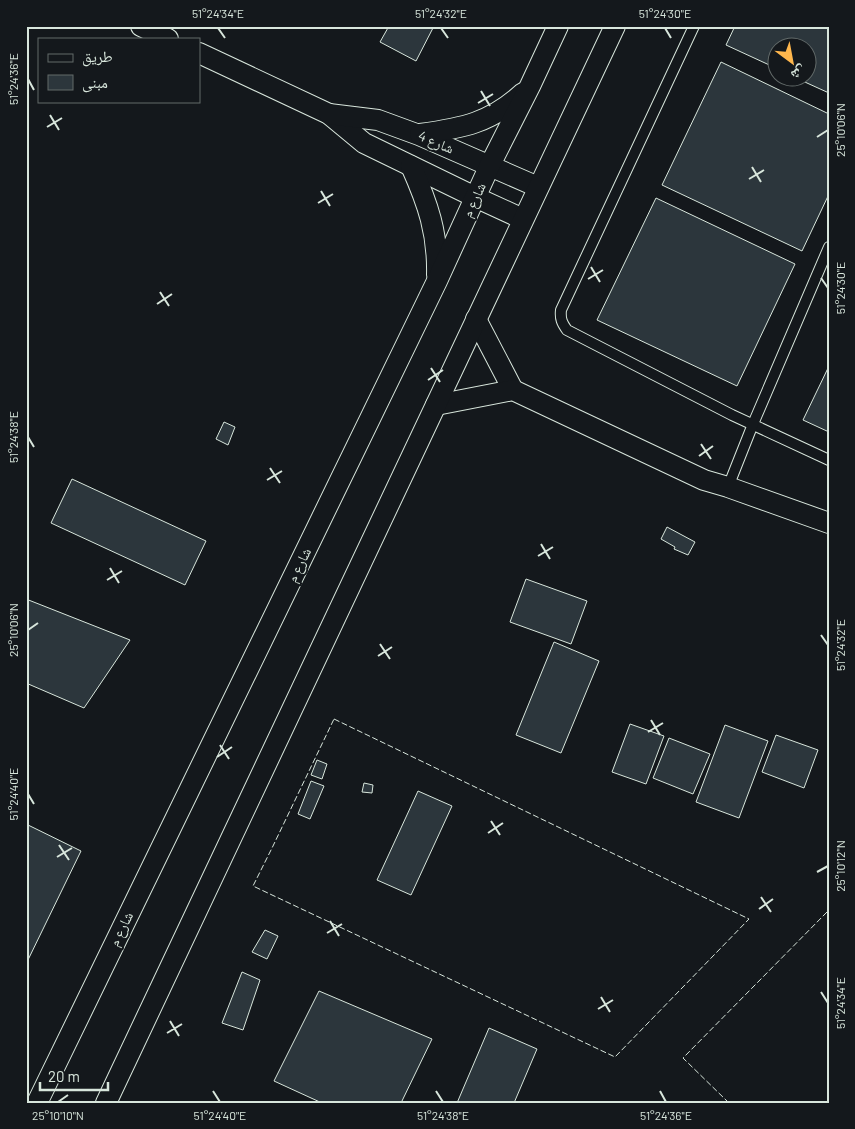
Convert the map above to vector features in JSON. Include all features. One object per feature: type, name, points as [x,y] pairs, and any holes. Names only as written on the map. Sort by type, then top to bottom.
[{"type":"street","points":[[141,26],[166,38]]},
{"type":"street","name":"شارع م","points":[[37,1103],[437,281],[490,165],[558,26]]},
{"type":"street","points":[[106,1103],[615,26]]},
{"type":"street","name":"شارع 4","points":[[200,53],[329,114],[364,143],[524,219]]},
{"type":"street","points":[[419,135],[468,126],[491,116],[512,103],[530,86]]},
{"type":"street","name":"شارع 4","points":[[329,114],[378,120],[419,135],[538,186]]},
{"type":"street","points":[[411,166],[430,212],[435,234],[438,258],[437,281]]},
{"type":"street","points":[[476,319],[513,390]]},
{"type":"street","points":[[436,405],[513,390],[704,480],[829,523]]},
{"type":"lane","points":[[694,26],[561,310],[560,318],[567,330],[732,415],[829,460]]},
{"type":"lane","points":[[728,487],[829,247]]},
{"type":"building","points":[[389,26],[434,26],[416,61],[380,42]]},
{"type":"building","points":[[735,26],[829,26],[829,93],[818,88],[818,38],[768,38],[768,64],[726,45]]},
{"type":"building","points":[[721,62],[768,85],[768,88],[775,88],[829,114],[829,194],[802,251],[662,185]]},
{"type":"building","points":[[656,198],[795,264],[737,386],[597,320]]},
{"type":"building","points":[[829,366],[829,432],[803,420]]},
{"type":"building","points":[[224,422],[235,427],[228,445],[216,439]]},
{"type":"building","points":[[72,479],[206,541],[185,585],[51,523]]},
{"type":"building","points":[[667,527],[695,542],[688,555],[674,549],[675,547],[661,539]]},
{"type":"building","points":[[526,579],[587,601],[571,644],[510,622]]},
{"type":"building","points":[[26,599],[130,640],[84,708],[26,683]]},
{"type":"building","points":[[554,642],[599,661],[561,753],[516,735]]},
{"type":"building","points":[[630,724],[664,736],[646,784],[612,772]]},
{"type":"building","points":[[725,725],[768,741],[739,818],[696,802]]},
{"type":"building","points":[[776,735],[818,750],[804,788],[762,772]]},
{"type":"building","points":[[669,738],[710,754],[693,794],[653,778]]},
{"type":"building","points":[[317,760],[327,764],[322,779],[311,775]]},
{"type":"building","points":[[311,781],[324,786],[310,819],[298,814]]},
{"type":"building","points":[[364,783],[373,785],[372,793],[362,792]]},
{"type":"building","points":[[418,791],[452,806],[411,895],[377,880]]},
{"type":"building","points":[[26,824],[81,851],[26,964]]},
{"type":"building","points":[[265,930],[278,936],[267,959],[252,952]]},
{"type":"building","points":[[242,972],[260,980],[243,1030],[222,1023]]},
{"type":"building","points":[[319,991],[432,1039],[401,1103],[322,1103],[274,1081]]},
{"type":"building","points":[[489,1028],[537,1049],[514,1103],[457,1103]]},
{"type":"fence","points":[[334,719],[749,919],[615,1057],[253,886],[334,719]]},
{"type":"fence","points":[[729,1103],[683,1058],[829,910]]}]
